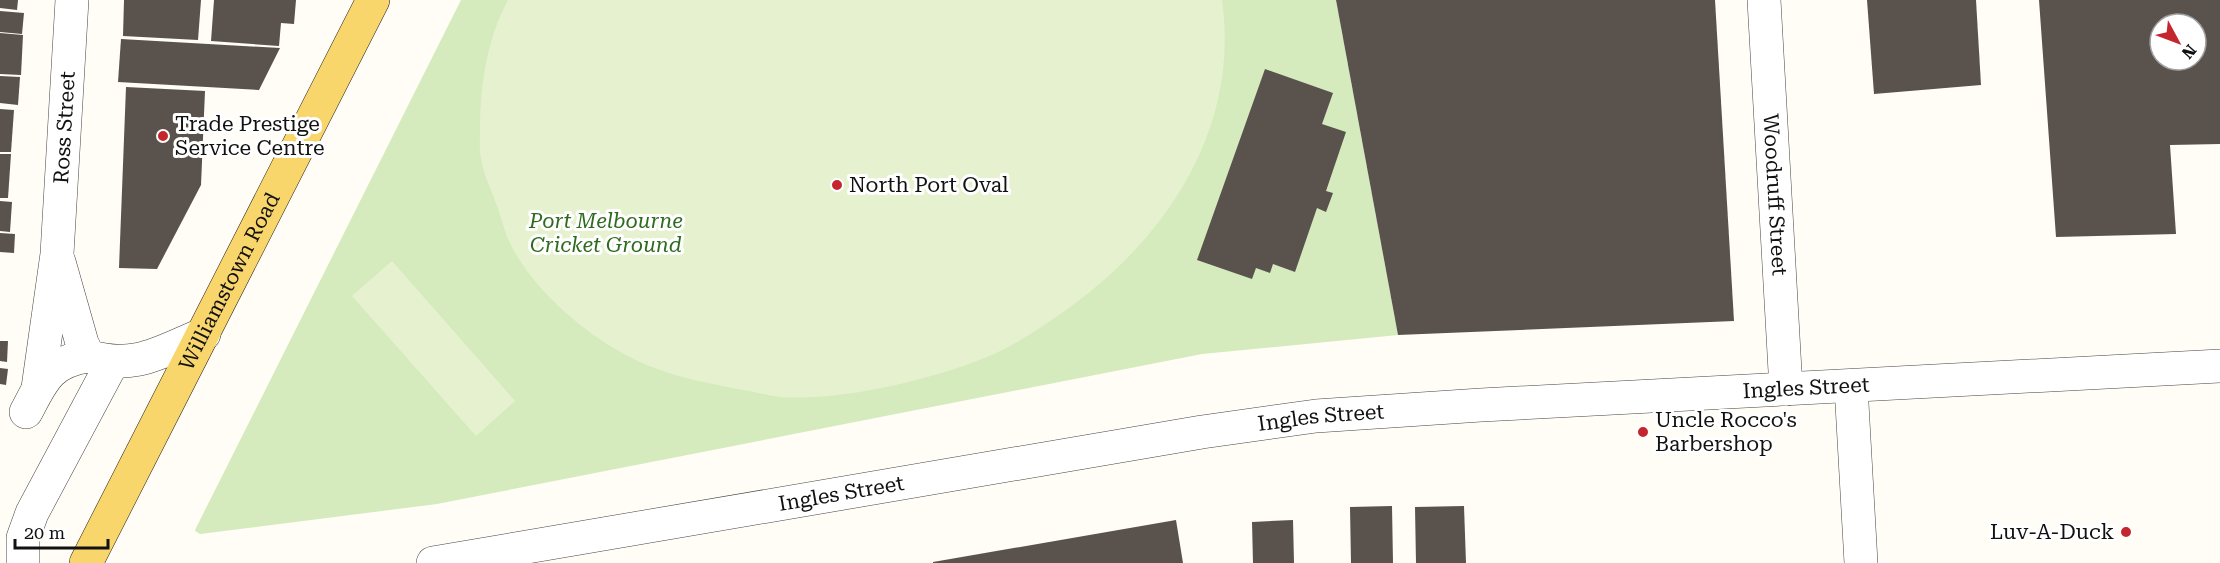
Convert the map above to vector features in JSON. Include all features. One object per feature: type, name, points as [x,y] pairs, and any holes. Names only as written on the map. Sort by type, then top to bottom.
[{"type":"main road","name":"Williamstown Road","points":[[86,563],[373,0]]},
{"type":"street","name":"Ross Street","points":[[72,0],[57,254],[32,400],[46,375],[56,366],[76,358],[138,361],[204,334]]},
{"type":"street","name":"Woodruff Street","points":[[1764,0],[1786,389]]},
{"type":"street","name":"Ross Street","points":[[57,254],[81,343],[100,360]]},
{"type":"street","points":[[23,563],[23,538],[32,513],[100,360]]},
{"type":"street","name":"Ingles Street","points":[[433,563],[1202,432],[1316,416],[1481,405],[2220,366]]},
{"type":"street","points":[[1851,386],[1861,563]]},
{"type":"green space","name":"Port Melbourne Cricket Ground","points":[[461,0],[1336,0],[1398,335],[1202,354],[437,504],[200,534],[195,531],[196,528]]},
{"type":"green space","name":"North Port Oval","points":[[508,0],[1222,0],[1225,49],[1219,96],[1205,141],[1185,183],[1159,222],[1127,258],[1092,290],[1019,341],[960,367],[910,382],[856,393],[780,397],[684,377],[632,358],[592,334],[572,318],[537,284],[523,265],[507,237],[480,155],[481,99],[489,48]]},
{"type":"green space","points":[[392,261],[515,401],[476,436],[352,296]]},
{"type":"building","points":[[0,0],[18,0],[17,10],[0,8]]},
{"type":"building","points":[[124,0],[201,0],[198,40],[123,36]]},
{"type":"building","points":[[214,0],[296,0],[294,24],[281,23],[279,46],[211,41]]},
{"type":"building","points":[[1336,0],[1715,0],[1734,321],[1398,335]]},
{"type":"building","points":[[1867,0],[1976,0],[1981,85],[1874,94]]},
{"type":"building","points":[[2039,0],[2220,0],[2220,144],[2170,145],[2176,234],[2056,237]]},
{"type":"building","points":[[0,11],[24,13],[22,34],[0,32]]},
{"type":"building","points":[[0,33],[23,35],[21,75],[0,74]]},
{"type":"building","points":[[121,39],[280,48],[259,90],[118,82]]},
{"type":"building","points":[[1265,69],[1333,93],[1322,124],[1346,132],[1326,191],[1333,193],[1326,212],[1317,208],[1295,272],[1273,264],[1270,273],[1256,268],[1252,279],[1197,260]]},
{"type":"building","points":[[0,76],[20,77],[18,105],[0,103]]},
{"type":"building","points":[[126,87],[205,91],[201,185],[157,269],[119,268]]},
{"type":"building","points":[[0,109],[14,110],[11,152],[0,152]]},
{"type":"building","points":[[0,154],[11,154],[8,198],[0,198]]},
{"type":"building","points":[[0,201],[12,202],[10,232],[0,231]]},
{"type":"building","points":[[0,233],[15,234],[14,253],[0,252]]},
{"type":"building","points":[[0,341],[8,341],[7,362],[0,361]]},
{"type":"building","points":[[0,368],[8,369],[6,385],[0,384]]},
{"type":"building","points":[[1392,506],[1393,563],[1351,563],[1350,507]]},
{"type":"building","points":[[1464,506],[1466,563],[1416,563],[1415,507]]},
{"type":"building","points":[[1176,520],[1183,563],[933,563],[933,562]]},
{"type":"building","points":[[1293,520],[1294,563],[1253,563],[1252,522]]},
{"type":"place","name":"Trade Prestige Service Centre","points":[[163,136]]},
{"type":"place","name":"North Port Oval","points":[[837,185]]},
{"type":"place","name":"Uncle Rocco's Barbershop","points":[[1643,432]]},
{"type":"place","name":"Luv-A-Duck","points":[[2126,532]]}]
